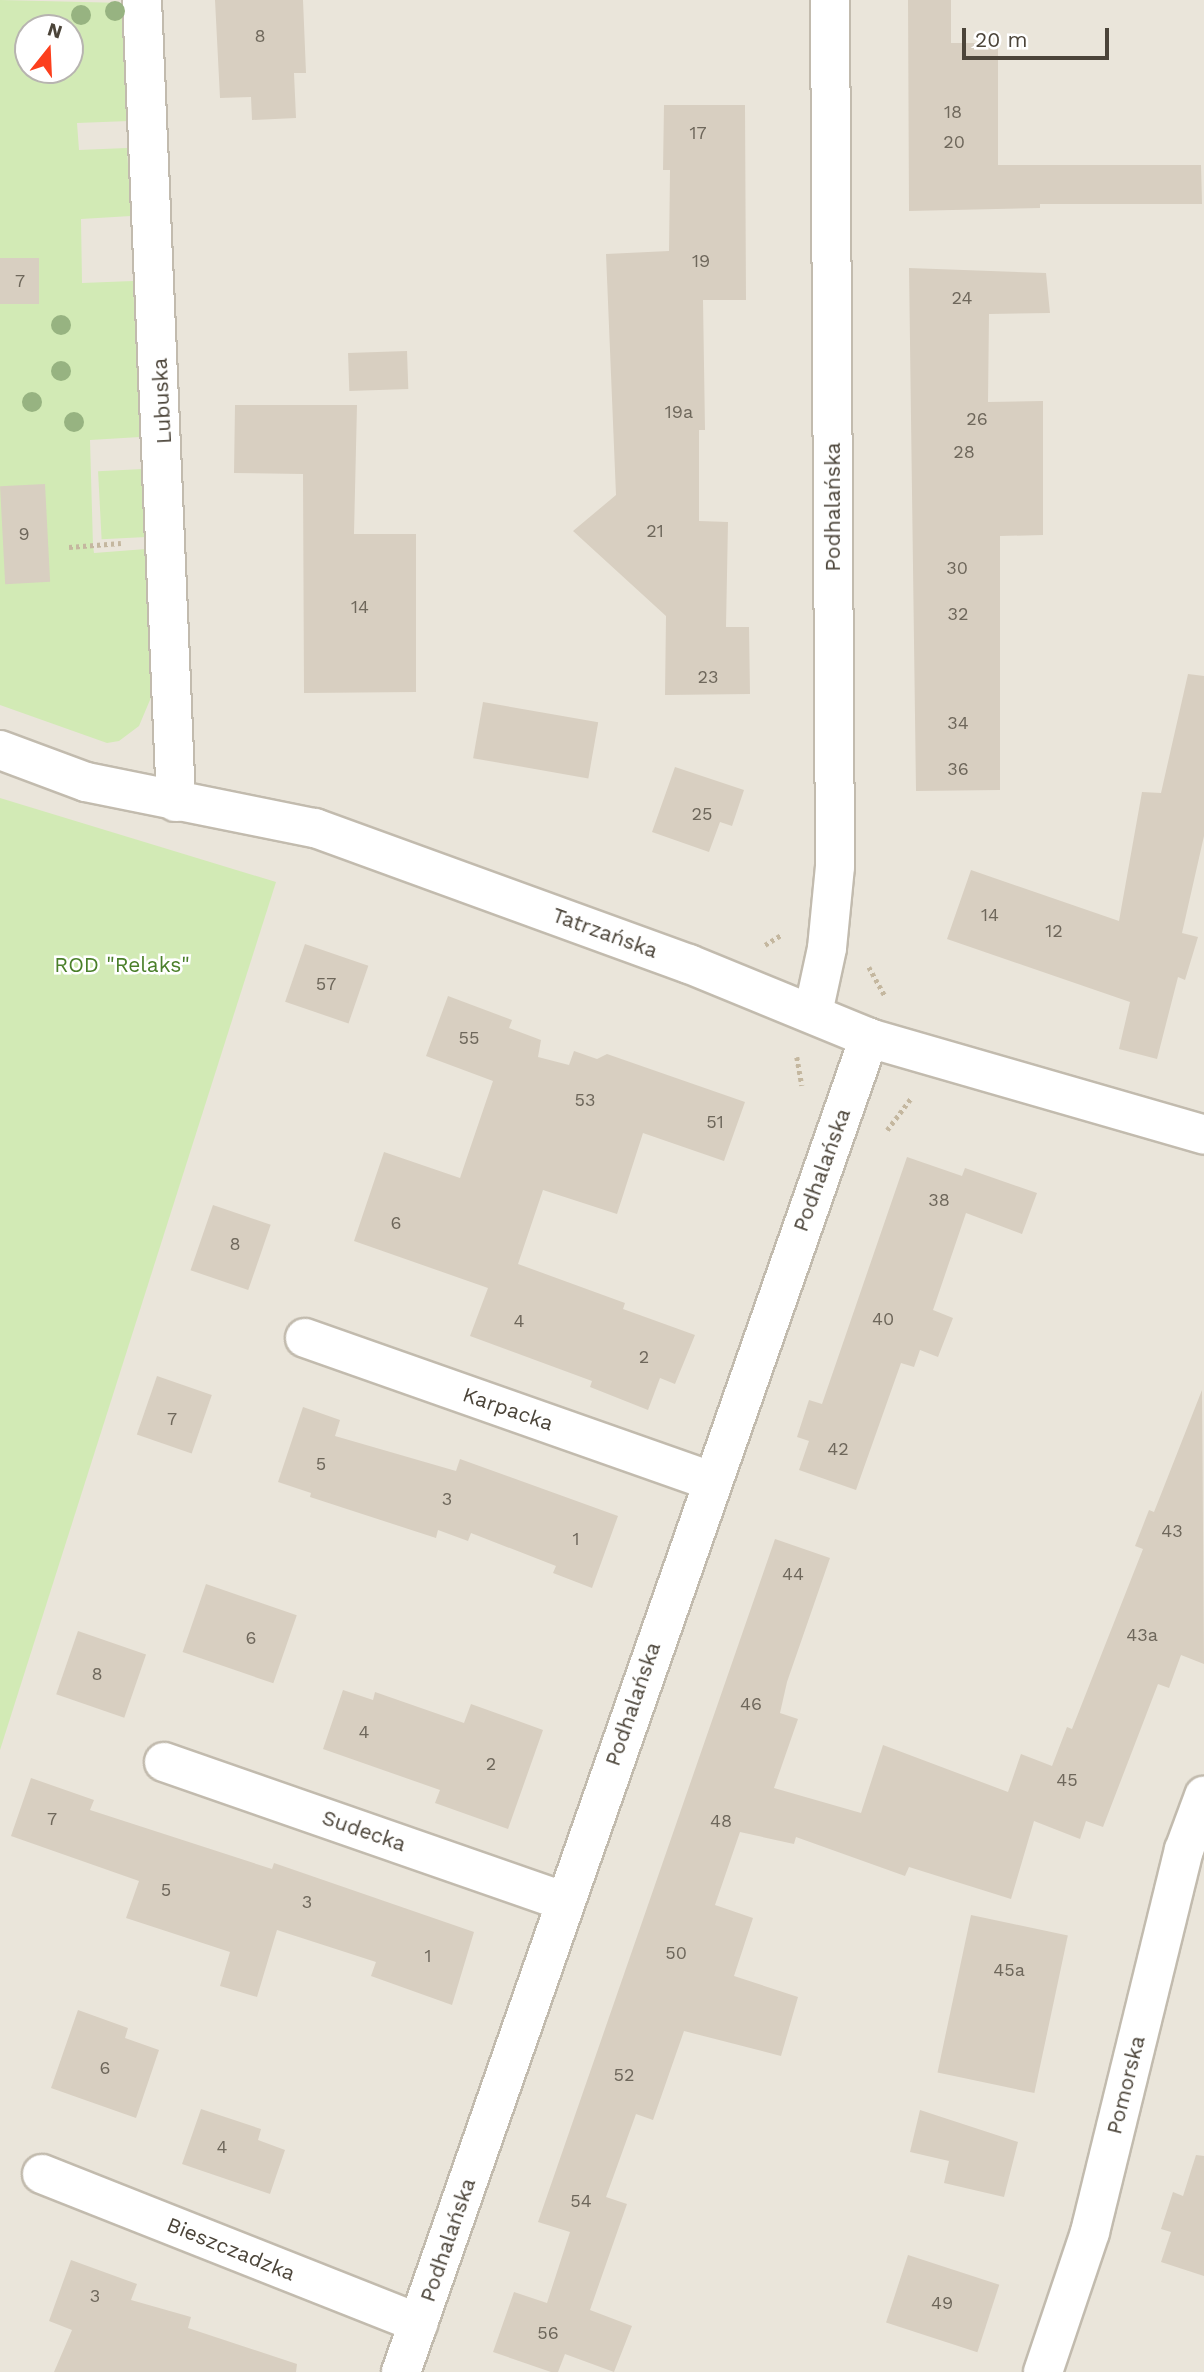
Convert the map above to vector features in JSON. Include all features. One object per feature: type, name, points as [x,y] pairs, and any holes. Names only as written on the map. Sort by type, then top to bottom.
[{"type":"street","name":"Lubuska","points":[[142,0],[176,802]]},
{"type":"street","name":"Podhalańska","points":[[813,1013],[827,948],[835,867],[830,0]]},
{"type":"street","name":"Tatrzańska","points":[[0,750],[86,782],[315,828],[813,1013],[869,1038],[1204,1135]]},
{"type":"street","name":"Podhalańska","points":[[401,2372],[711,1481],[869,1038]]},
{"type":"street","name":"Karpacka","points":[[305,1338],[711,1481]]},
{"type":"street","name":"Sudecka","points":[[163,1762],[564,1901]]},
{"type":"street","name":"Pomorska","points":[[1043,2372],[1090,2232],[1184,1850],[1204,1796]]},
{"type":"street","name":"Bieszczadzka","points":[[42,2174],[419,2323]]},
{"type":"shaded area","points":[[0,0],[1204,0],[1204,2372],[0,2372]]},
{"type":"green space","points":[[0,0],[125,3],[129,121],[77,123],[79,150],[127,148],[131,216],[81,219],[82,283],[133,281],[140,437],[90,440],[93,546],[94,553],[146,549],[155,688],[139,726],[119,741],[107,743],[0,705]]},
{"type":"green space","points":[[143,469],[147,537],[102,539],[98,471]]},
{"type":"green space","name":"ROD \"Relaks\"","points":[[0,798],[276,882],[0,1750]]},
{"type":"building","points":[[215,0],[303,0],[306,73],[294,73],[296,118],[252,120],[251,97],[220,98]]},
{"type":"building","points":[[908,0],[951,0],[951,43],[998,43],[998,165],[1201,165],[1202,204],[1040,204],[1040,208],[909,211]]},
{"type":"building","points":[[664,105],[745,105],[746,300],[703,300],[705,430],[699,430],[699,521],[728,522],[726,627],[749,627],[750,694],[665,695],[666,616],[573,531],[616,495],[606,254],[669,251],[670,170],[663,170]]},
{"type":"building","points":[[0,258],[39,258],[39,304],[0,304]]},
{"type":"building","points":[[909,268],[1046,273],[1050,313],[989,314],[988,402],[1043,401],[1043,535],[1000,536],[1000,790],[916,791]]},
{"type":"building","points":[[407,351],[408,389],[349,391],[348,353]]},
{"type":"building","points":[[235,405],[357,405],[354,534],[416,534],[416,692],[304,693],[303,474],[234,473]]},
{"type":"building","points":[[45,484],[50,582],[5,584],[0,486]]},
{"type":"building","points":[[1188,674],[1204,676],[1204,836],[1182,933],[1198,937],[1185,980],[1178,977],[1157,1059],[1119,1049],[1130,1002],[947,939],[971,870],[1119,921],[1142,792],[1161,793]]},
{"type":"building","points":[[483,702],[598,722],[588,778],[473,758]]},
{"type":"building","points":[[675,767],[744,790],[732,826],[720,822],[709,852],[652,832]]},
{"type":"building","points":[[305,944],[368,966],[348,1023],[285,1002]]},
{"type":"building","points":[[448,996],[512,1020],[509,1028],[541,1040],[538,1057],[569,1065],[574,1051],[597,1059],[607,1054],[745,1102],[724,1161],[643,1133],[617,1214],[543,1190],[518,1264],[625,1303],[623,1309],[695,1335],[675,1384],[660,1378],[648,1410],[590,1387],[592,1381],[470,1336],[488,1288],[354,1241],[384,1152],[460,1178],[493,1081],[426,1056]]},
{"type":"building","points":[[907,1157],[962,1176],[965,1168],[1037,1193],[1022,1234],[966,1213],[933,1310],[953,1318],[938,1357],[920,1350],[914,1367],[901,1363],[856,1490],[799,1470],[809,1441],[797,1437],[809,1400],[822,1404]]},
{"type":"building","points":[[213,1205],[271,1225],[248,1290],[191,1270]]},
{"type":"building","points":[[157,1376],[212,1395],[192,1454],[137,1435]]},
{"type":"building","points":[[1202,1390],[1204,1664],[1181,1655],[1169,1688],[1158,1684],[1103,1827],[1086,1821],[1080,1839],[1034,1821],[1011,1899],[909,1867],[905,1876],[796,1837],[794,1844],[740,1832],[715,1905],[753,1918],[734,1976],[798,1997],[781,2056],[684,2031],[653,2120],[636,2114],[606,2197],[627,2204],[590,2310],[632,2326],[614,2372],[565,2354],[558,2372],[551,2372],[493,2352],[514,2292],[547,2303],[570,2232],[538,2222],[775,1539],[830,1558],[787,1682],[780,1713],[798,1719],[774,1788],[861,1813],[883,1745],[1008,1792],[1021,1754],[1052,1766],[1067,1727],[1072,1729],[1143,1549],[1135,1546],[1149,1510],[1154,1512]]},
{"type":"building","points":[[303,1407],[340,1420],[335,1436],[456,1471],[460,1459],[618,1516],[592,1588],[553,1573],[556,1566],[471,1533],[468,1541],[438,1530],[436,1538],[310,1497],[311,1493],[278,1482]]},
{"type":"building","points":[[206,1584],[297,1615],[273,1683],[183,1652]]},
{"type":"building","points":[[78,1631],[146,1654],[124,1718],[56,1694]]},
{"type":"building","points":[[343,1690],[373,1700],[375,1692],[464,1723],[471,1704],[543,1730],[508,1829],[435,1803],[440,1790],[323,1749]]},
{"type":"building","points":[[31,1778],[94,1800],[90,1810],[272,1869],[274,1863],[474,1932],[452,2005],[371,1976],[376,1962],[277,1930],[257,1997],[220,1986],[230,1952],[126,1918],[139,1881],[11,1836]]},
{"type":"building","points":[[971,1915],[1068,1936],[1034,2093],[938,2072]]},
{"type":"building","points":[[78,2010],[128,2028],[125,2038],[159,2050],[136,2118],[51,2088]]},
{"type":"building","points":[[201,2109],[261,2129],[258,2140],[285,2150],[270,2194],[182,2164]]},
{"type":"building","points":[[920,2110],[1018,2142],[1004,2197],[944,2183],[949,2161],[910,2152]]},
{"type":"building","points":[[1196,2155],[1204,2156],[1204,2276],[1161,2262],[1171,2232],[1161,2229],[1173,2192],[1183,2196]]},
{"type":"building","points":[[908,2255],[999,2285],[977,2352],[886,2323]]},
{"type":"building","points":[[71,2260],[137,2284],[131,2300],[191,2317],[188,2328],[297,2364],[296,2372],[54,2372],[72,2330],[49,2321]]}]
